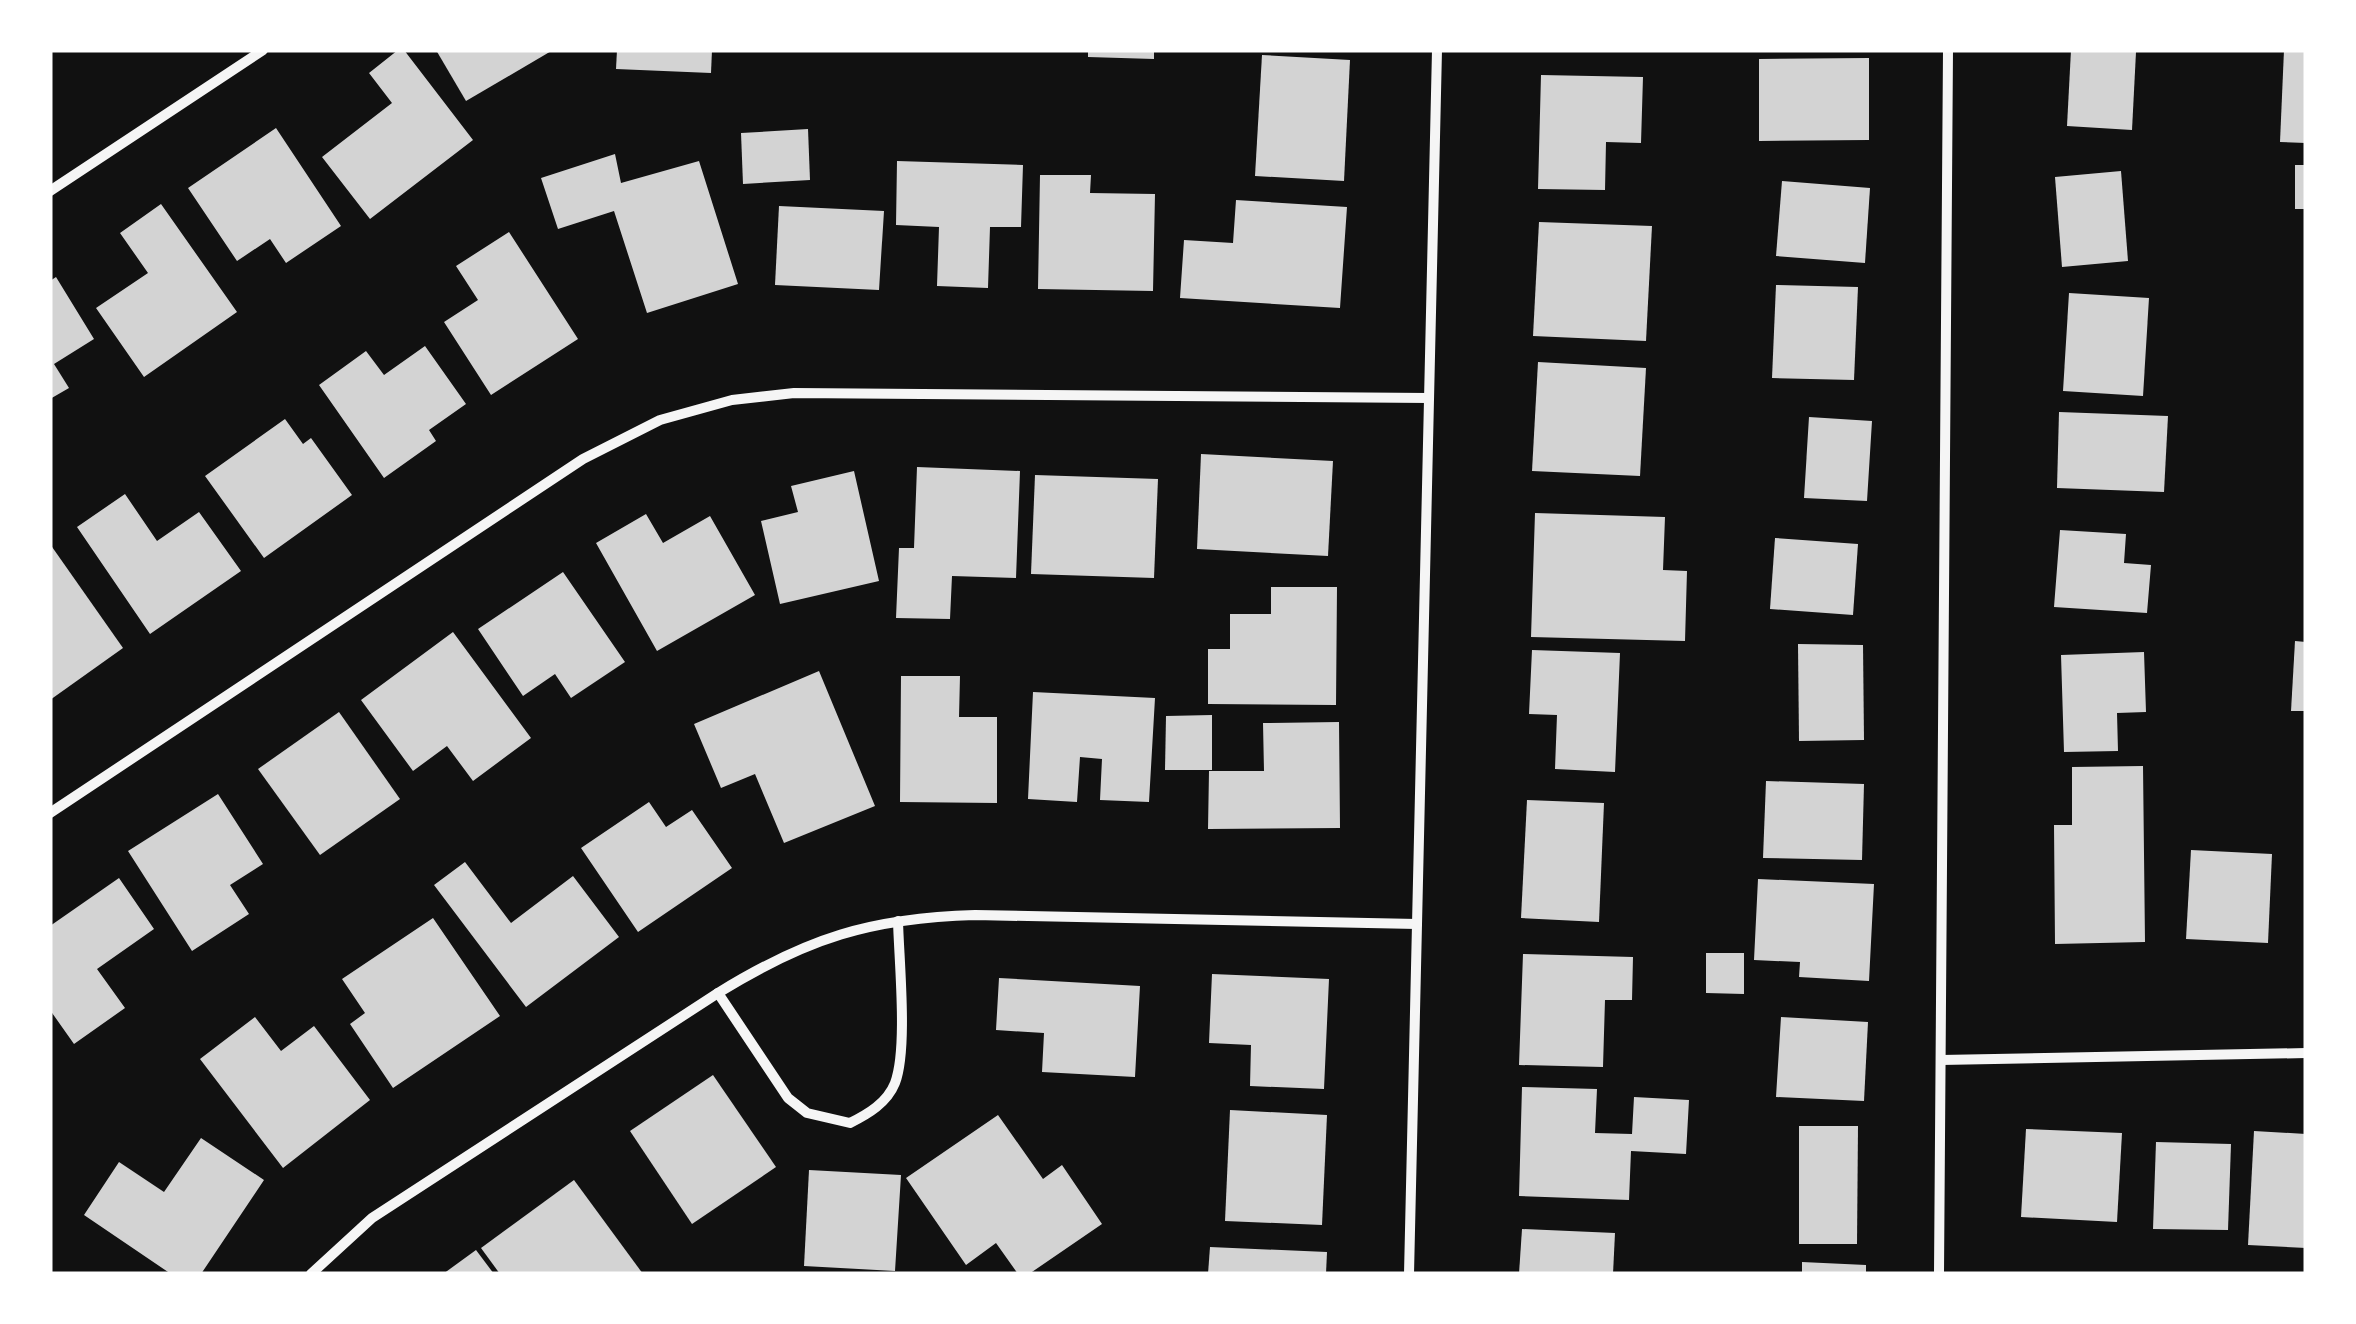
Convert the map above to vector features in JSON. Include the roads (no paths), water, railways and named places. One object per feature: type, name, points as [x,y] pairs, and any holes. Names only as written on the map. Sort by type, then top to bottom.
[{"type":"street","points":[[50,191],[263,50]]},
{"type":"street","points":[[1409,1274],[1437,50]]},
{"type":"street","points":[[1939,1274],[1948,50]]},
{"type":"street","points":[[50,813],[583,459],[660,420],[732,400],[794,394],[1430,398]]},
{"type":"street","points":[[310,1274],[372,1218],[718,994],[762,966],[838,933],[898,920],[975,915],[1418,924]]},
{"type":"street","points":[[718,994],[788,1098],[807,1114],[850,1124],[875,1110],[894,1086],[898,1072],[898,920]]},
{"type":"street","points":[[1940,1060],[2306,1053]]}]
